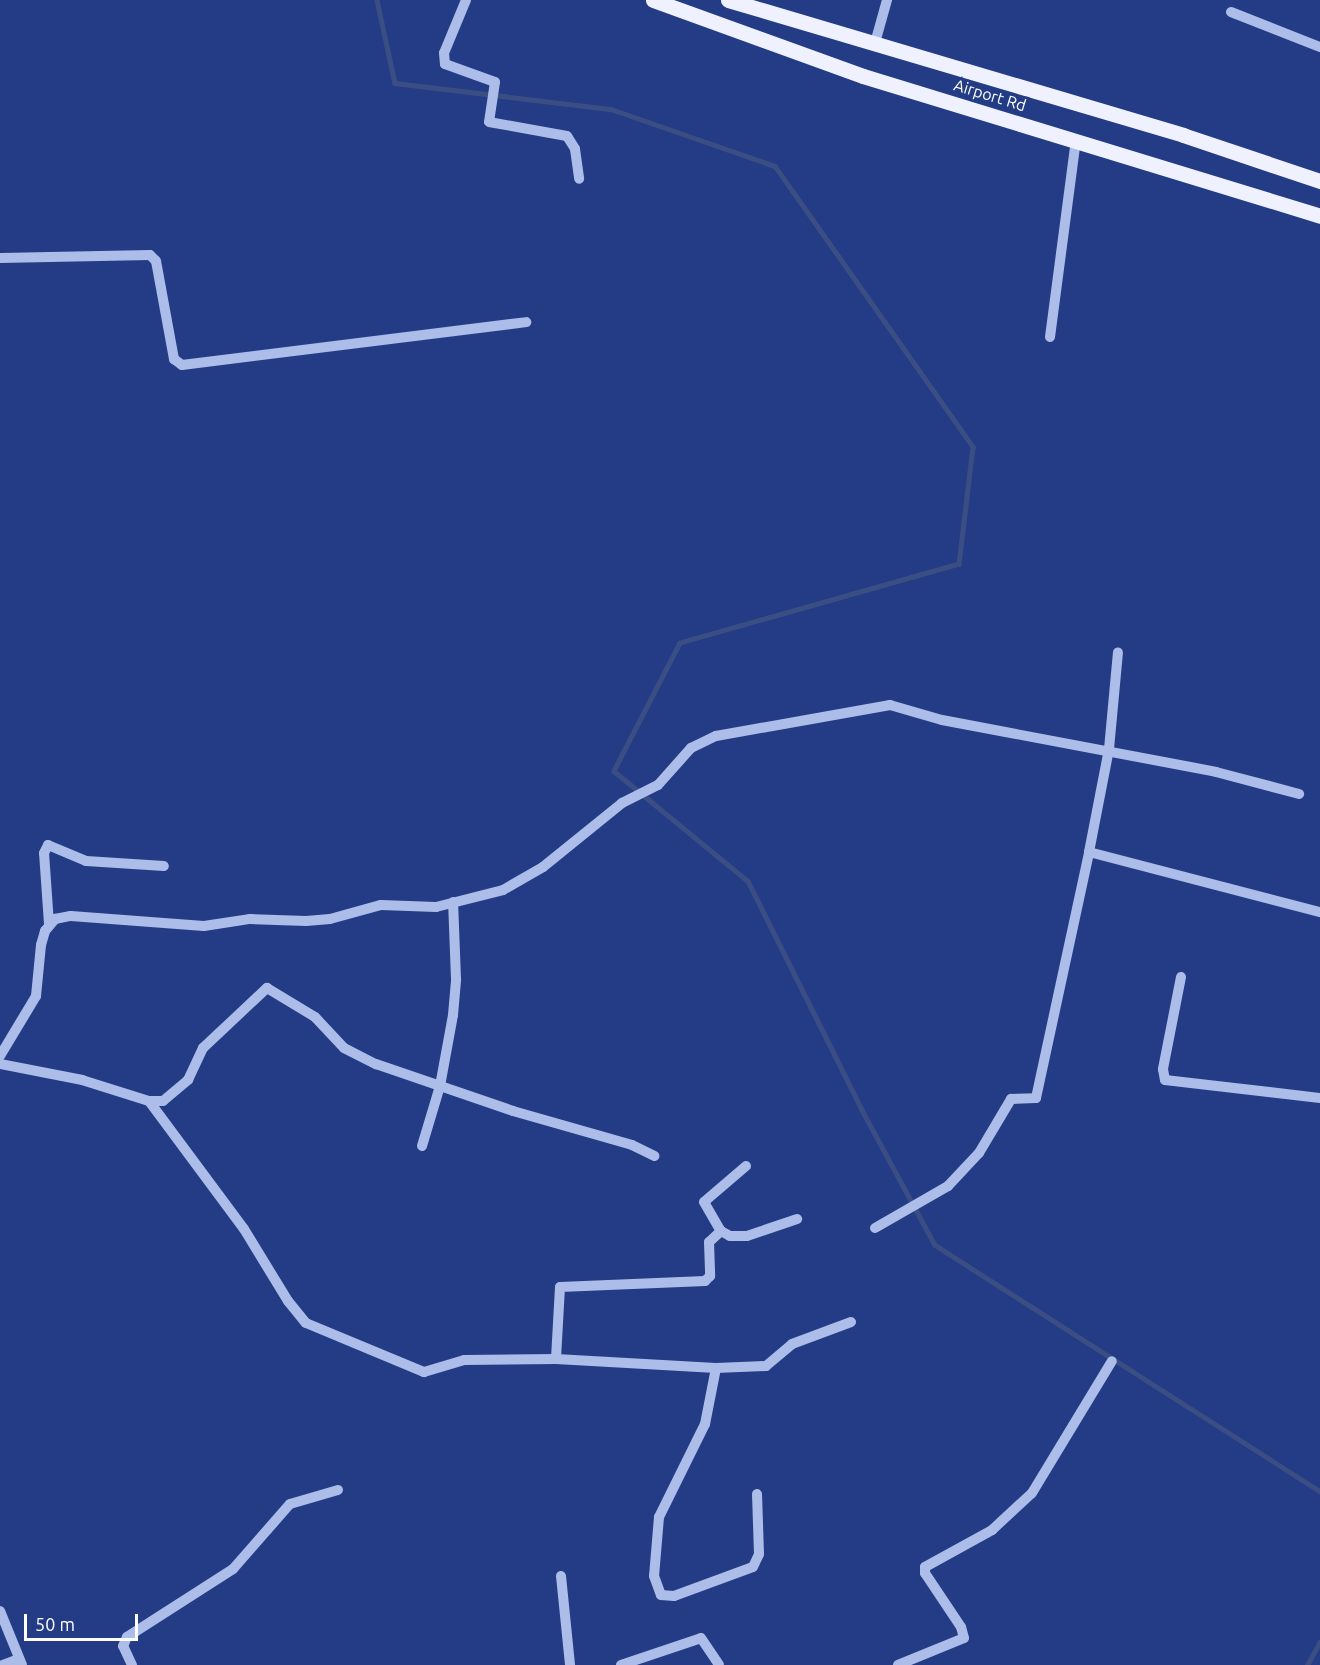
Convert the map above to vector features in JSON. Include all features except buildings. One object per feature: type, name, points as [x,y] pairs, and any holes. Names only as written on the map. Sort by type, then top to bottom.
[{"type":"main road","name":"Airport Rd","points":[[653,0],[863,76],[1320,216]]},
{"type":"main road","points":[[728,0],[1183,135],[1320,181]]},
{"type":"street","points":[[466,0],[444,61],[448,66],[494,80],[495,89],[487,120],[492,123],[567,136],[575,149],[579,179]]},
{"type":"street","points":[[874,43],[887,0]]},
{"type":"street","points":[[1231,12],[1320,47]]},
{"type":"street","points":[[1050,337],[1076,140]]},
{"type":"street","points":[[0,258],[150,255],[156,261],[174,359],[182,365],[526,322]]},
{"type":"street","points":[[876,1228],[948,1186],[979,1153],[1011,1099],[1036,1098],[1109,749],[1118,652]]},
{"type":"street","points":[[49,924],[71,916],[204,926],[250,918],[306,921],[330,919],[381,905],[415,908],[503,890],[528,878],[622,803],[658,785],[691,748],[716,736],[881,705],[1109,749],[1299,794]]},
{"type":"street","points":[[0,1056],[36,996],[41,945],[49,924],[44,854],[48,845],[86,861],[164,866]]},
{"type":"street","points":[[1089,852],[1320,912]]},
{"type":"street","points":[[422,1146],[440,1086],[456,980],[453,902]]},
{"type":"street","points":[[1181,977],[1163,1070],[1165,1080],[1320,1098]]},
{"type":"street","points":[[0,1064],[81,1080],[149,1101],[163,1101],[178,1091],[204,1048],[267,988],[315,1017],[344,1048],[440,1086],[632,1145],[655,1156]]},
{"type":"street","points":[[149,1101],[244,1229],[288,1301],[306,1323],[424,1372],[464,1360],[556,1359],[716,1368],[769,1365],[792,1344],[851,1322]]},
{"type":"street","points":[[746,1166],[704,1202],[721,1231],[730,1236],[747,1236],[797,1219]]},
{"type":"street","points":[[556,1359],[560,1287],[705,1281],[710,1276],[709,1242],[721,1231]]},
{"type":"street","points":[[898,1665],[964,1638],[961,1627],[925,1573],[926,1567],[992,1530],[1032,1493],[1112,1361]]},
{"type":"street","points":[[716,1368],[705,1424],[659,1517],[654,1576],[661,1595],[674,1596],[753,1567],[759,1554],[757,1494]]},
{"type":"street","points":[[132,1665],[123,1646],[127,1637],[233,1569],[290,1504],[338,1491]]},
{"type":"street","points":[[561,1576],[570,1665]]},
{"type":"street","points":[[0,1611],[21,1662],[3,1665]]},
{"type":"street","points":[[621,1665],[699,1638],[706,1641],[719,1665]]},
{"type":"waterway","points":[[377,0],[395,83],[611,109],[775,166],[973,447],[959,564],[680,643],[614,771],[748,881],[862,1110],[935,1245],[1320,1491]]},
{"type":"waterway","points":[[1307,1665],[1320,1642]]}]
